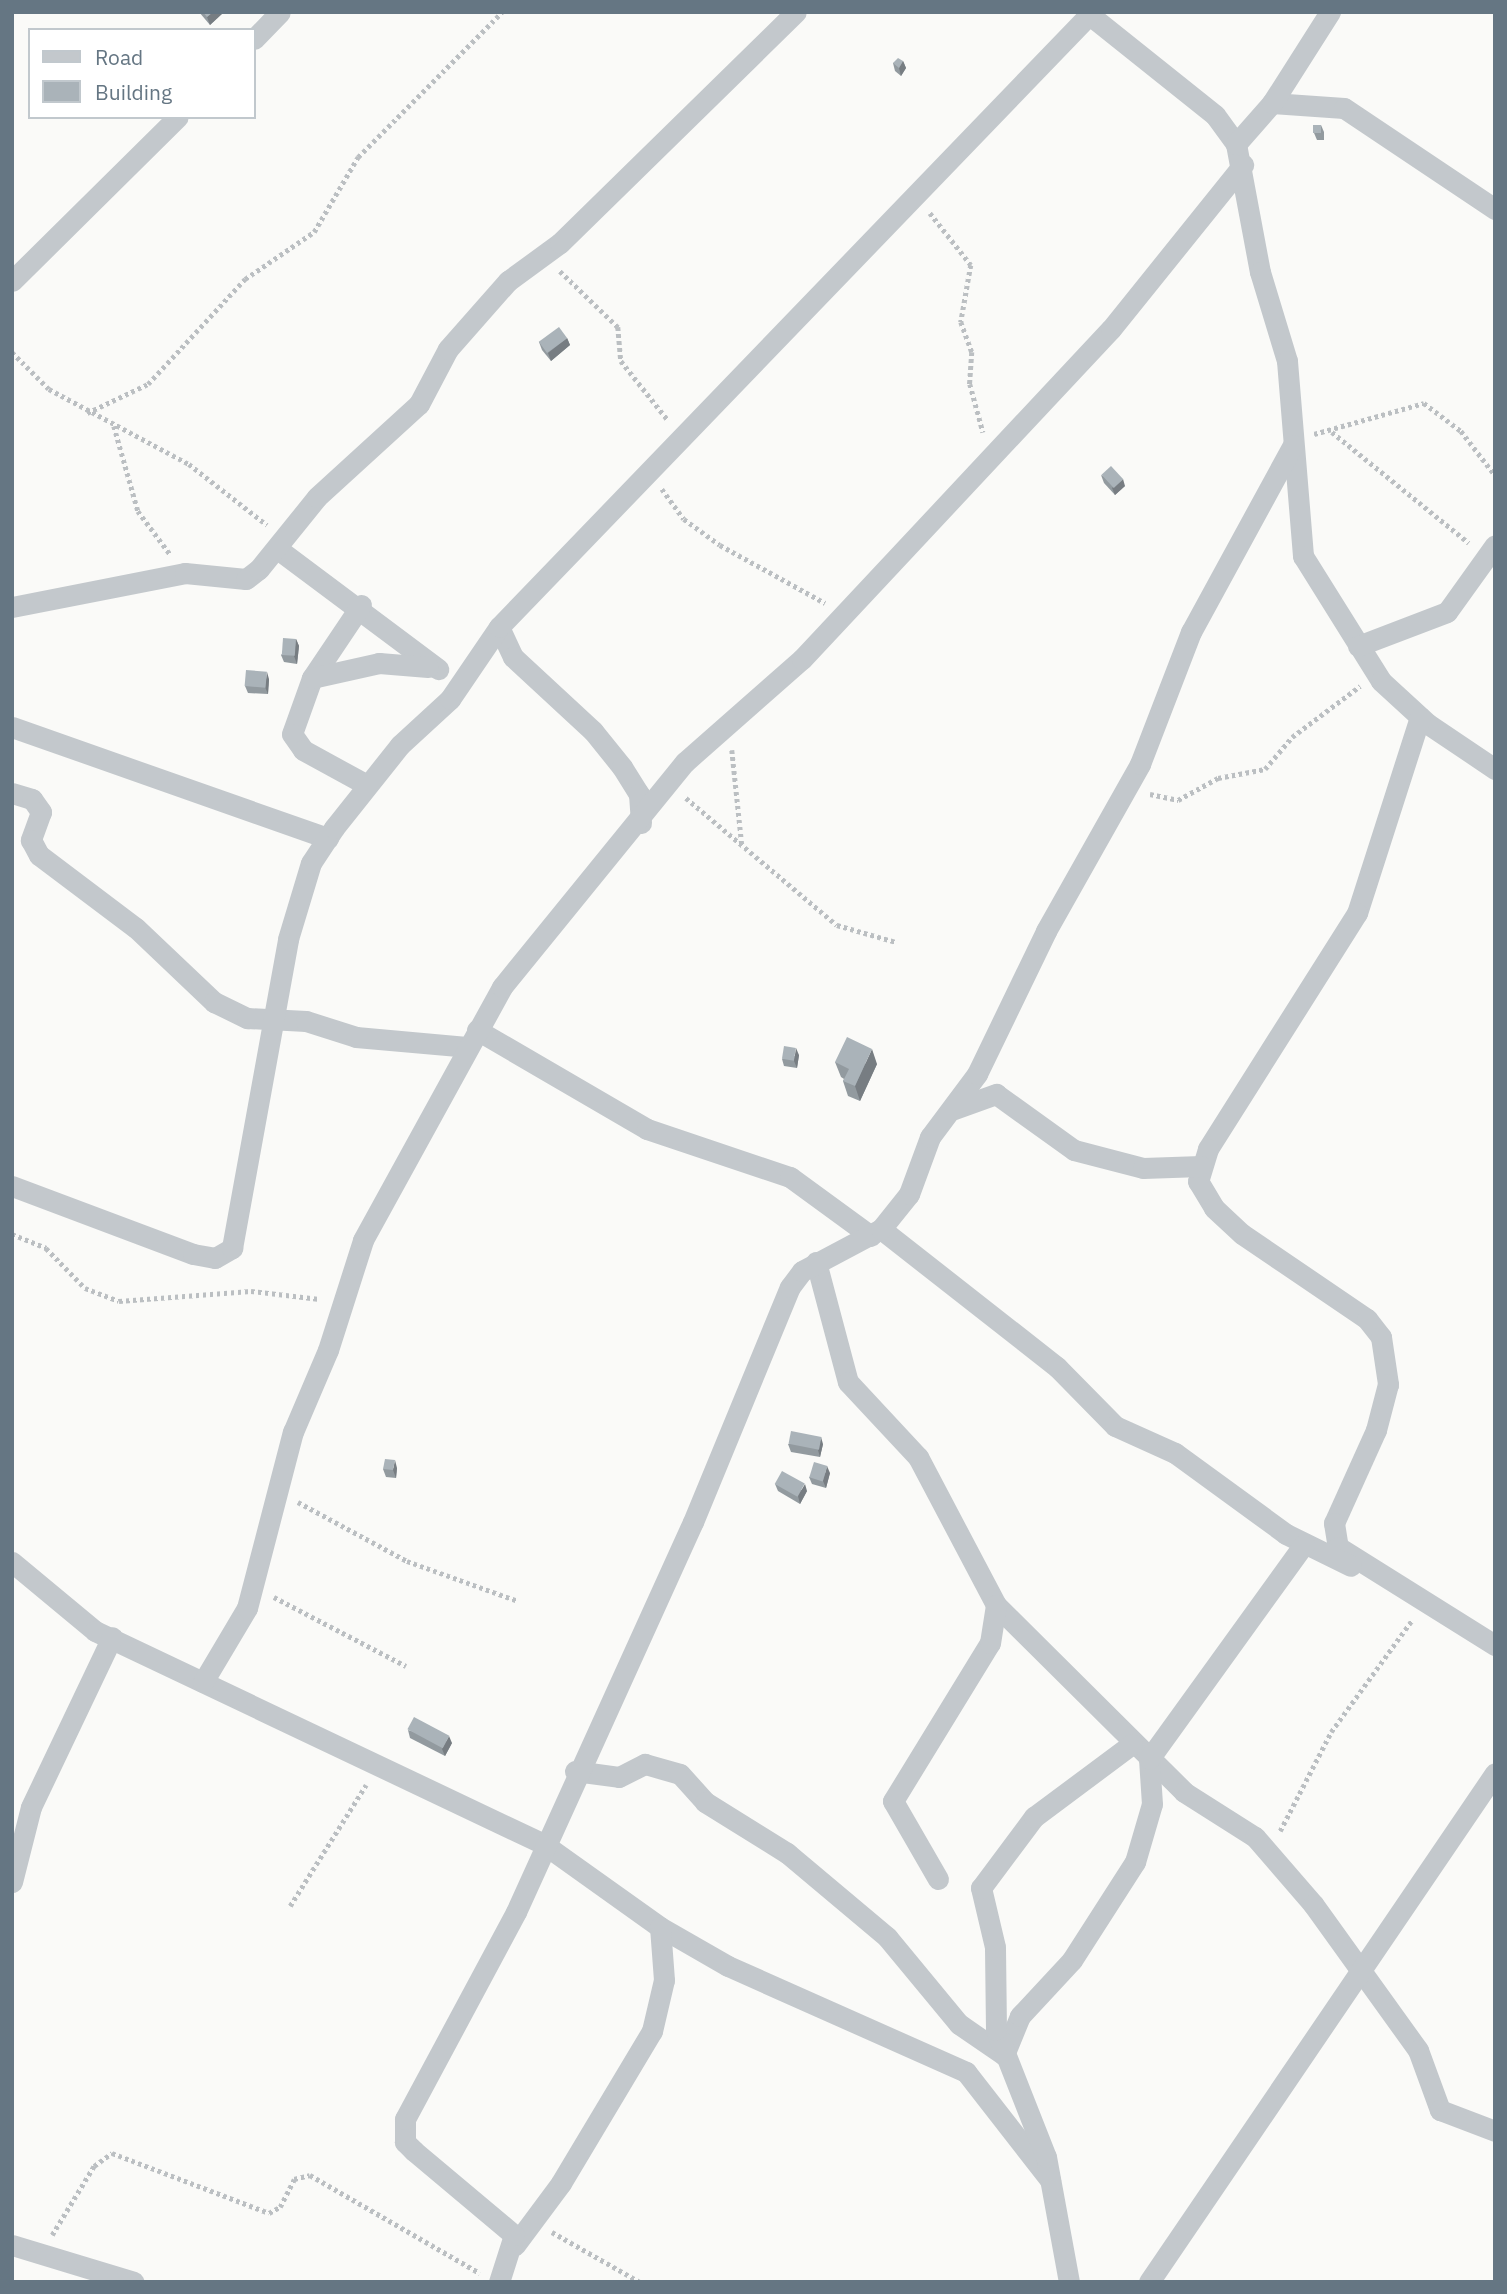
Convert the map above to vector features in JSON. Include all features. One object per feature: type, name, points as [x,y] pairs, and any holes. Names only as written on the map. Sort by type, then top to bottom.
[{"type":"street","points":[[256,37],[280,12]]},
{"type":"street","points":[[12,607],[185,573],[246,579],[282,546],[317,497],[419,404],[448,349],[508,281],[544,256],[796,12]]},
{"type":"street","points":[[1236,144],[1272,103],[1330,12]]},
{"type":"street","points":[[12,1186],[193,1254],[225,1255],[239,1237],[273,1022],[300,896],[328,838],[400,745],[431,721],[499,627],[680,435],[823,295],[914,193],[1088,14],[1215,116],[1236,144],[1243,165],[1260,272],[1287,361],[1304,556],[1381,681],[1420,717],[1495,769]]},
{"type":"street","points":[[1272,103],[1344,108],[1495,209]]},
{"type":"street","points":[[12,281],[175,119]]},
{"type":"street","points":[[203,1682],[230,1646],[254,1586],[293,1432],[386,1190],[472,1039],[538,935],[641,823],[669,784],[728,725],[802,659],[1111,329],[1243,165]]},
{"type":"street","points":[[515,2245],[504,2222],[414,2151],[404,2131],[464,2020],[545,1845],[575,1771],[693,1522],[790,1287],[816,1262],[876,1232],[909,1194],[930,1137],[977,1074],[1046,931],[1131,780],[1191,632],[1293,442]]},
{"type":"street","points":[[282,546],[361,605],[403,648],[438,669]]},
{"type":"street","points":[[1358,646],[1447,612],[1490,552]]},
{"type":"street","points":[[361,605],[312,678],[292,727],[294,742],[367,785]]},
{"type":"street","points":[[499,627],[513,657],[593,731],[622,767],[639,794],[641,823]]},
{"type":"street","points":[[312,678],[379,663],[438,669],[474,662]]},
{"type":"street","points":[[1420,717],[1357,912],[1201,1166],[1198,1181],[1213,1208],[1280,1263],[1367,1319],[1381,1337],[1388,1384],[1382,1407],[1334,1523],[1338,1547],[1495,1645]]},
{"type":"street","points":[[12,727],[328,838]]},
{"type":"street","points":[[12,793],[32,799],[41,811],[31,839],[39,855],[136,928],[214,1002],[273,1022],[306,1021],[356,1037],[472,1039],[647,1129],[790,1177],[876,1232],[1057,1367],[1115,1426],[1175,1453],[1304,1544],[1383,1577]]},
{"type":"street","points":[[949,1112],[974,1097],[996,1094],[1074,1150],[1143,1168],[1201,1166]]},
{"type":"street","points":[[816,1262],[848,1382],[918,1457],[996,1605],[1132,1744],[1184,1792],[1248,1830],[1265,1854],[1313,1905],[1418,2050],[1440,2110],[1495,2131]]},
{"type":"street","points":[[1004,2055],[1020,2016],[1072,1960],[1135,1862],[1152,1804],[1149,1759],[1304,1544]]},
{"type":"street","points":[[12,1562],[55,1602],[112,1637],[545,1845],[660,1927],[728,1966],[966,2072],[1050,2180]]},
{"type":"street","points":[[938,1879],[893,1801],[990,1643],[996,1605]]},
{"type":"street","points":[[12,1882],[31,1807],[112,1637]]},
{"type":"street","points":[[1069,2282],[1050,2180],[996,2030],[995,1947],[981,1888],[1034,1817],[1132,1744]]},
{"type":"street","points":[[575,1771],[619,1777],[645,1764],[680,1774],[705,1802],[787,1853],[887,1937],[959,2024],[1004,2055]]},
{"type":"street","points":[[1149,2282],[1495,1773]]},
{"type":"street","points":[[491,2278],[533,2220],[652,2031],[664,1980],[660,1927]]},
{"type":"street","points":[[12,2245],[78,2274],[134,2282]]},
{"type":"path","points":[[87,413],[148,384],[245,279],[314,232],[358,157],[502,12]]},
{"type":"path","points":[[914,193],[971,265],[961,322],[972,352],[970,384],[987,459]]},
{"type":"path","points":[[544,256],[618,327],[621,361],[680,435]]},
{"type":"path","points":[[12,352],[49,389],[87,413],[213,479],[282,546]]},
{"type":"path","points":[[1293,442],[1424,403],[1461,431],[1495,475]]},
{"type":"path","points":[[114,426],[138,512],[185,573]]},
{"type":"path","points":[[1332,431],[1490,552]]},
{"type":"path","points":[[656,461],[666,499],[684,519],[827,605],[847,608]]},
{"type":"path","points":[[1131,780],[1149,793],[1178,800],[1218,778],[1265,769],[1292,737],[1357,688],[1381,681]]},
{"type":"path","points":[[728,725],[742,846]]},
{"type":"path","points":[[669,784],[837,925],[896,942]]},
{"type":"path","points":[[12,1234],[46,1248],[85,1288],[119,1301],[251,1291],[342,1301]]},
{"type":"path","points":[[279,1492],[407,1561],[517,1601]]},
{"type":"path","points":[[254,1586],[406,1667]]},
{"type":"path","points":[[1265,1854],[1331,1732],[1426,1602]]},
{"type":"path","points":[[290,1906],[338,1821],[379,1767]]},
{"type":"path","points":[[38,2256],[94,2165],[112,2153],[269,2213],[279,2207],[294,2179],[310,2175],[491,2278]]},
{"type":"path","points":[[533,2220],[640,2282]]},
{"type":"building","points":[[898,58],[903,61],[899,68],[893,63]]},
{"type":"building","points":[[1313,125],[1321,125],[1321,133],[1313,133]]},
{"type":"building","points":[[559,327],[567,338],[547,353],[539,342]]},
{"type":"building","points":[[1111,466],[1123,479],[1114,488],[1101,475]]},
{"type":"building","points":[[283,638],[296,639],[295,656],[282,655]]},
{"type":"building","points":[[246,670],[267,672],[266,688],[245,686]]},
{"type":"building","points":[[847,1037],[872,1049],[855,1086],[843,1081],[849,1069],[835,1062]]},
{"type":"building","points":[[784,1046],[796,1048],[794,1061],[782,1059]]},
{"type":"building","points":[[791,1431],[821,1437],[819,1450],[789,1444]]},
{"type":"building","points":[[385,1459],[395,1460],[393,1470],[383,1469]]},
{"type":"building","points":[[814,1462],[827,1466],[823,1481],[809,1477]]},
{"type":"building","points":[[782,1471],[805,1484],[797,1497],[775,1484]]},
{"type":"building","points":[[414,1717],[449,1736],[443,1748],[407,1729]]}]
